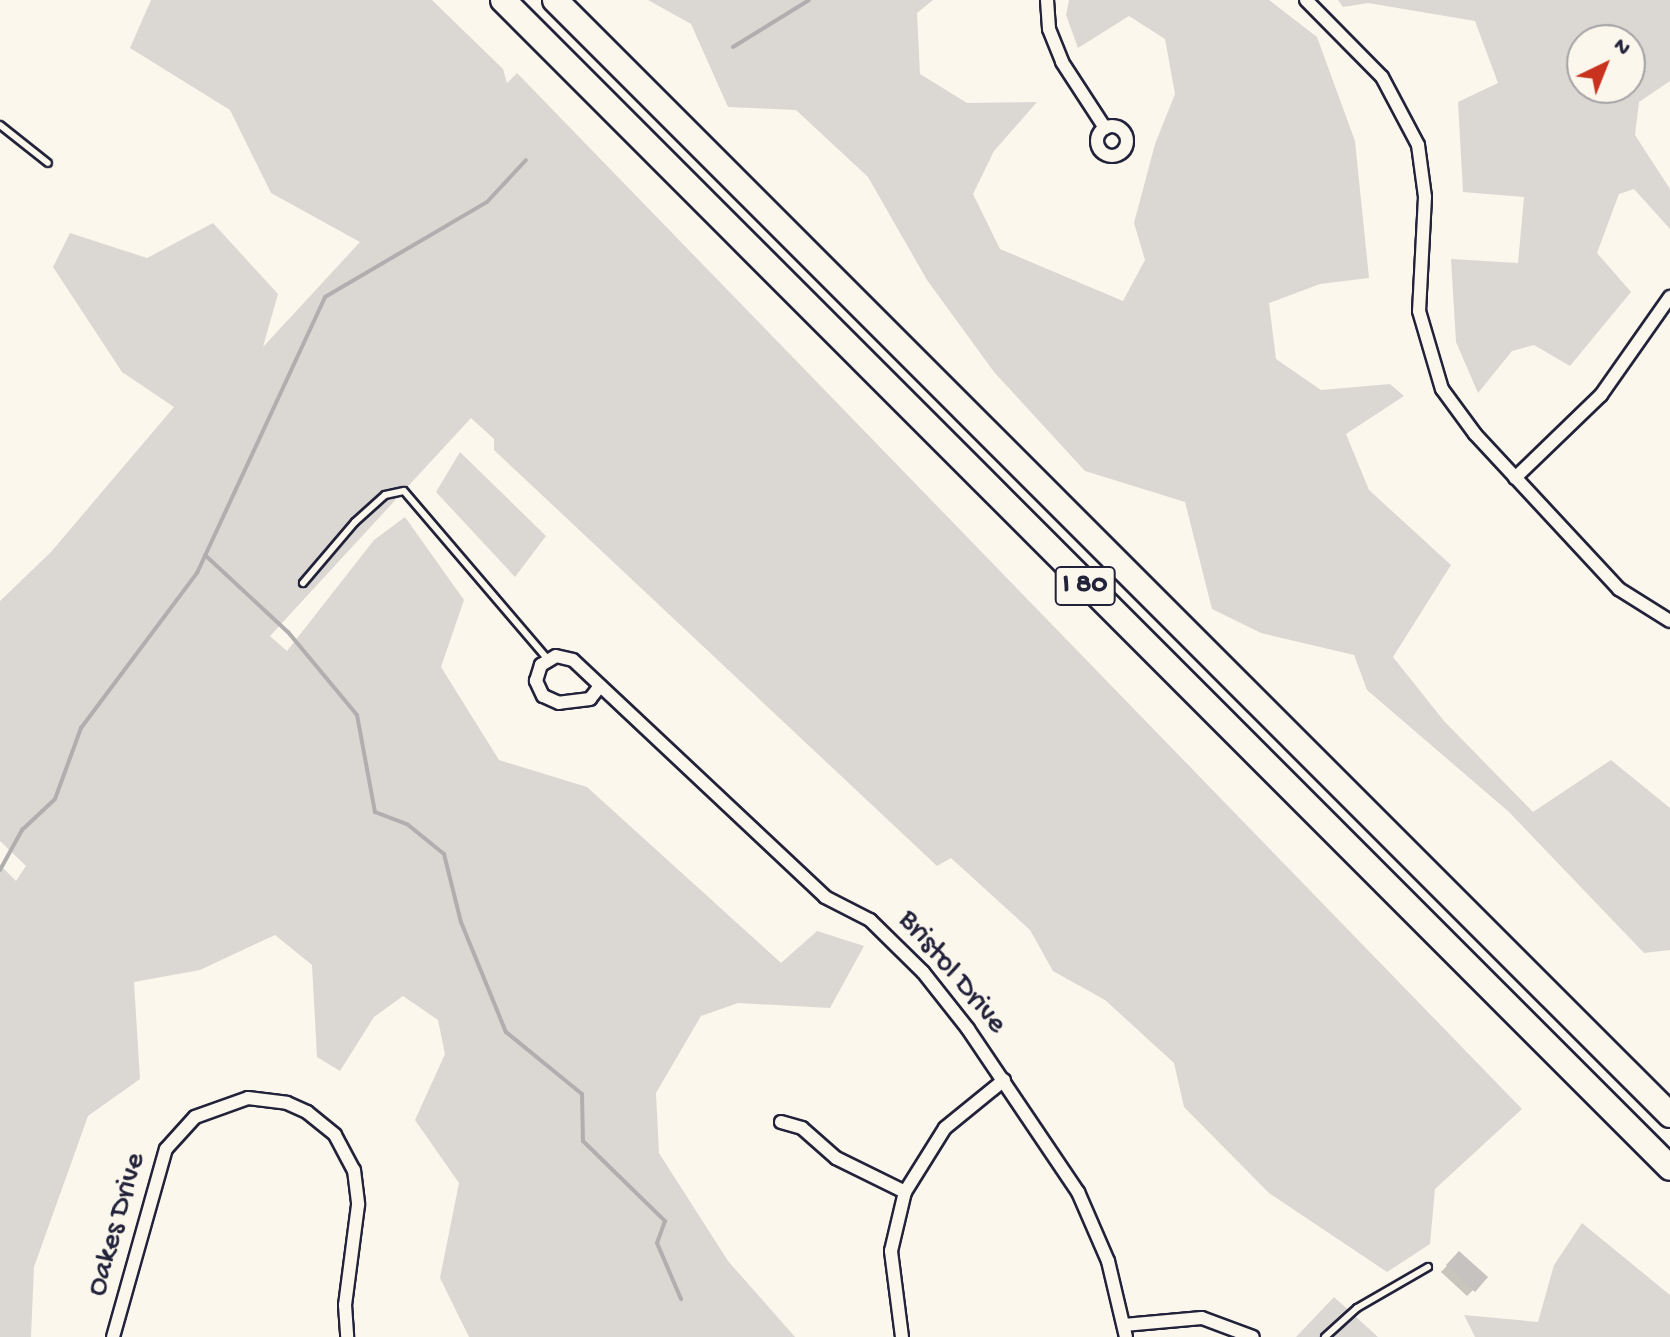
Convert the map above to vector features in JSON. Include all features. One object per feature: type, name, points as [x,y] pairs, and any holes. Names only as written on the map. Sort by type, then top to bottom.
[{"type":"highway","name":"I 80","points":[[503,0],[1670,1168]]},
{"type":"highway","name":"I 80","points":[[555,0],[1670,1115]]},
{"type":"street","points":[[1047,0],[1049,29],[1062,62],[1105,128]]},
{"type":"street","points":[[1306,0],[1382,77],[1410,122],[1423,169],[1419,311],[1430,361],[1457,413],[1619,589],[1670,621]]},
{"type":"street","points":[[1515,478],[1601,395],[1670,297]]},
{"type":"street","name":"Bristol Drive","points":[[549,661],[556,656],[573,660],[825,897],[890,936],[1004,1080],[1078,1192],[1108,1261],[1125,1331]]},
{"type":"street","points":[[549,661],[541,665],[536,681],[543,696],[559,703],[590,699],[600,686]]},
{"type":"street","points":[[902,1337],[891,1251],[905,1192],[945,1128],[1004,1080]]},
{"type":"street","name":"Oakes Drive","points":[[113,1337],[166,1149],[195,1117],[248,1098],[287,1103],[307,1112],[335,1135],[354,1170],[358,1205],[345,1305],[347,1337]]},
{"type":"street","points":[[781,1122],[802,1128],[836,1158],[905,1192]]},
{"type":"street","points":[[1125,1331],[1202,1318],[1253,1337]]},
{"type":"lane","points":[[0,125],[48,163]]},
{"type":"lane","points":[[303,583],[355,522],[385,495],[404,491],[549,661]]},
{"type":"lane","points":[[1325,1337],[1357,1308],[1428,1267]]},
{"type":"shaded area","points":[[151,0],[432,0],[503,69],[507,83],[517,73],[1522,1109],[1435,1189],[1430,1244],[1387,1272],[1269,1193],[1184,1107],[1174,1063],[1105,1000],[1053,971],[1030,930],[951,858],[937,866],[494,450],[494,439],[471,418],[270,636],[287,651],[374,540],[405,517],[464,600],[441,667],[499,760],[587,787],[781,963],[817,931],[864,946],[830,1008],[738,1003],[701,1016],[656,1093],[659,1153],[728,1261],[795,1337],[469,1337],[440,1278],[459,1183],[415,1120],[445,1054],[438,1020],[403,996],[374,1017],[340,1071],[317,1057],[312,965],[275,935],[200,970],[134,982],[140,1079],[88,1116],[34,1267],[31,1337],[0,1337],[0,865],[16,881],[26,866],[0,841],[0,601],[51,552],[174,407],[122,372],[53,267],[70,233],[147,258],[213,223],[278,294],[263,347],[360,242],[271,193],[230,110],[130,48]]},
{"type":"shaded area","points":[[648,0],[933,0],[917,13],[920,74],[967,103],[1037,102],[994,151],[973,194],[1000,249],[1123,301],[1145,260],[1134,223],[1155,144],[1175,94],[1165,39],[1129,16],[1078,48],[1066,15],[1069,0],[1269,0],[1317,37],[1355,141],[1369,278],[1320,284],[1269,303],[1276,359],[1321,390],[1390,384],[1404,396],[1346,434],[1369,490],[1451,565],[1393,657],[1444,721],[1533,812],[1611,760],[1670,808],[1670,950],[1644,953],[1509,812],[1367,690],[1354,655],[1261,633],[1212,609],[1185,502],[1085,471],[994,372],[927,280],[868,177],[796,110],[728,107],[691,24]]},
{"type":"shaded area","points":[[1338,0],[1670,0],[1670,81],[1646,97],[1646,24],[1566,24],[1566,104],[1639,104],[1635,135],[1670,189],[1670,229],[1634,189],[1619,194],[1597,253],[1631,292],[1570,366],[1534,345],[1512,351],[1478,393],[1456,342],[1451,259],[1518,263],[1524,197],[1463,192],[1458,102],[1498,83],[1475,21],[1368,3],[1343,7]]},
{"type":"shaded area","points":[[460,452],[546,536],[515,577],[436,492]]},
{"type":"shaded area","points":[[1582,1223],[1670,1295],[1670,1337],[1475,1337],[1464,1315],[1538,1322],[1554,1265]]},
{"type":"shaded area","points":[[1334,1297],[1378,1337],[1296,1337]]},
{"type":"building","points":[[1459,1251],[1488,1277],[1475,1292],[1446,1265]]},
{"type":"waterway","points":[[733,47],[809,0]]},
{"type":"waterway","points":[[0,870],[22,830],[55,799],[81,728],[197,573],[325,297],[487,202],[526,160]]},
{"type":"waterway","points":[[205,555],[288,632],[357,715],[375,812],[407,824],[444,854],[461,922],[506,1032],[582,1094],[583,1141],[665,1221],[657,1243],[681,1299]]}]
